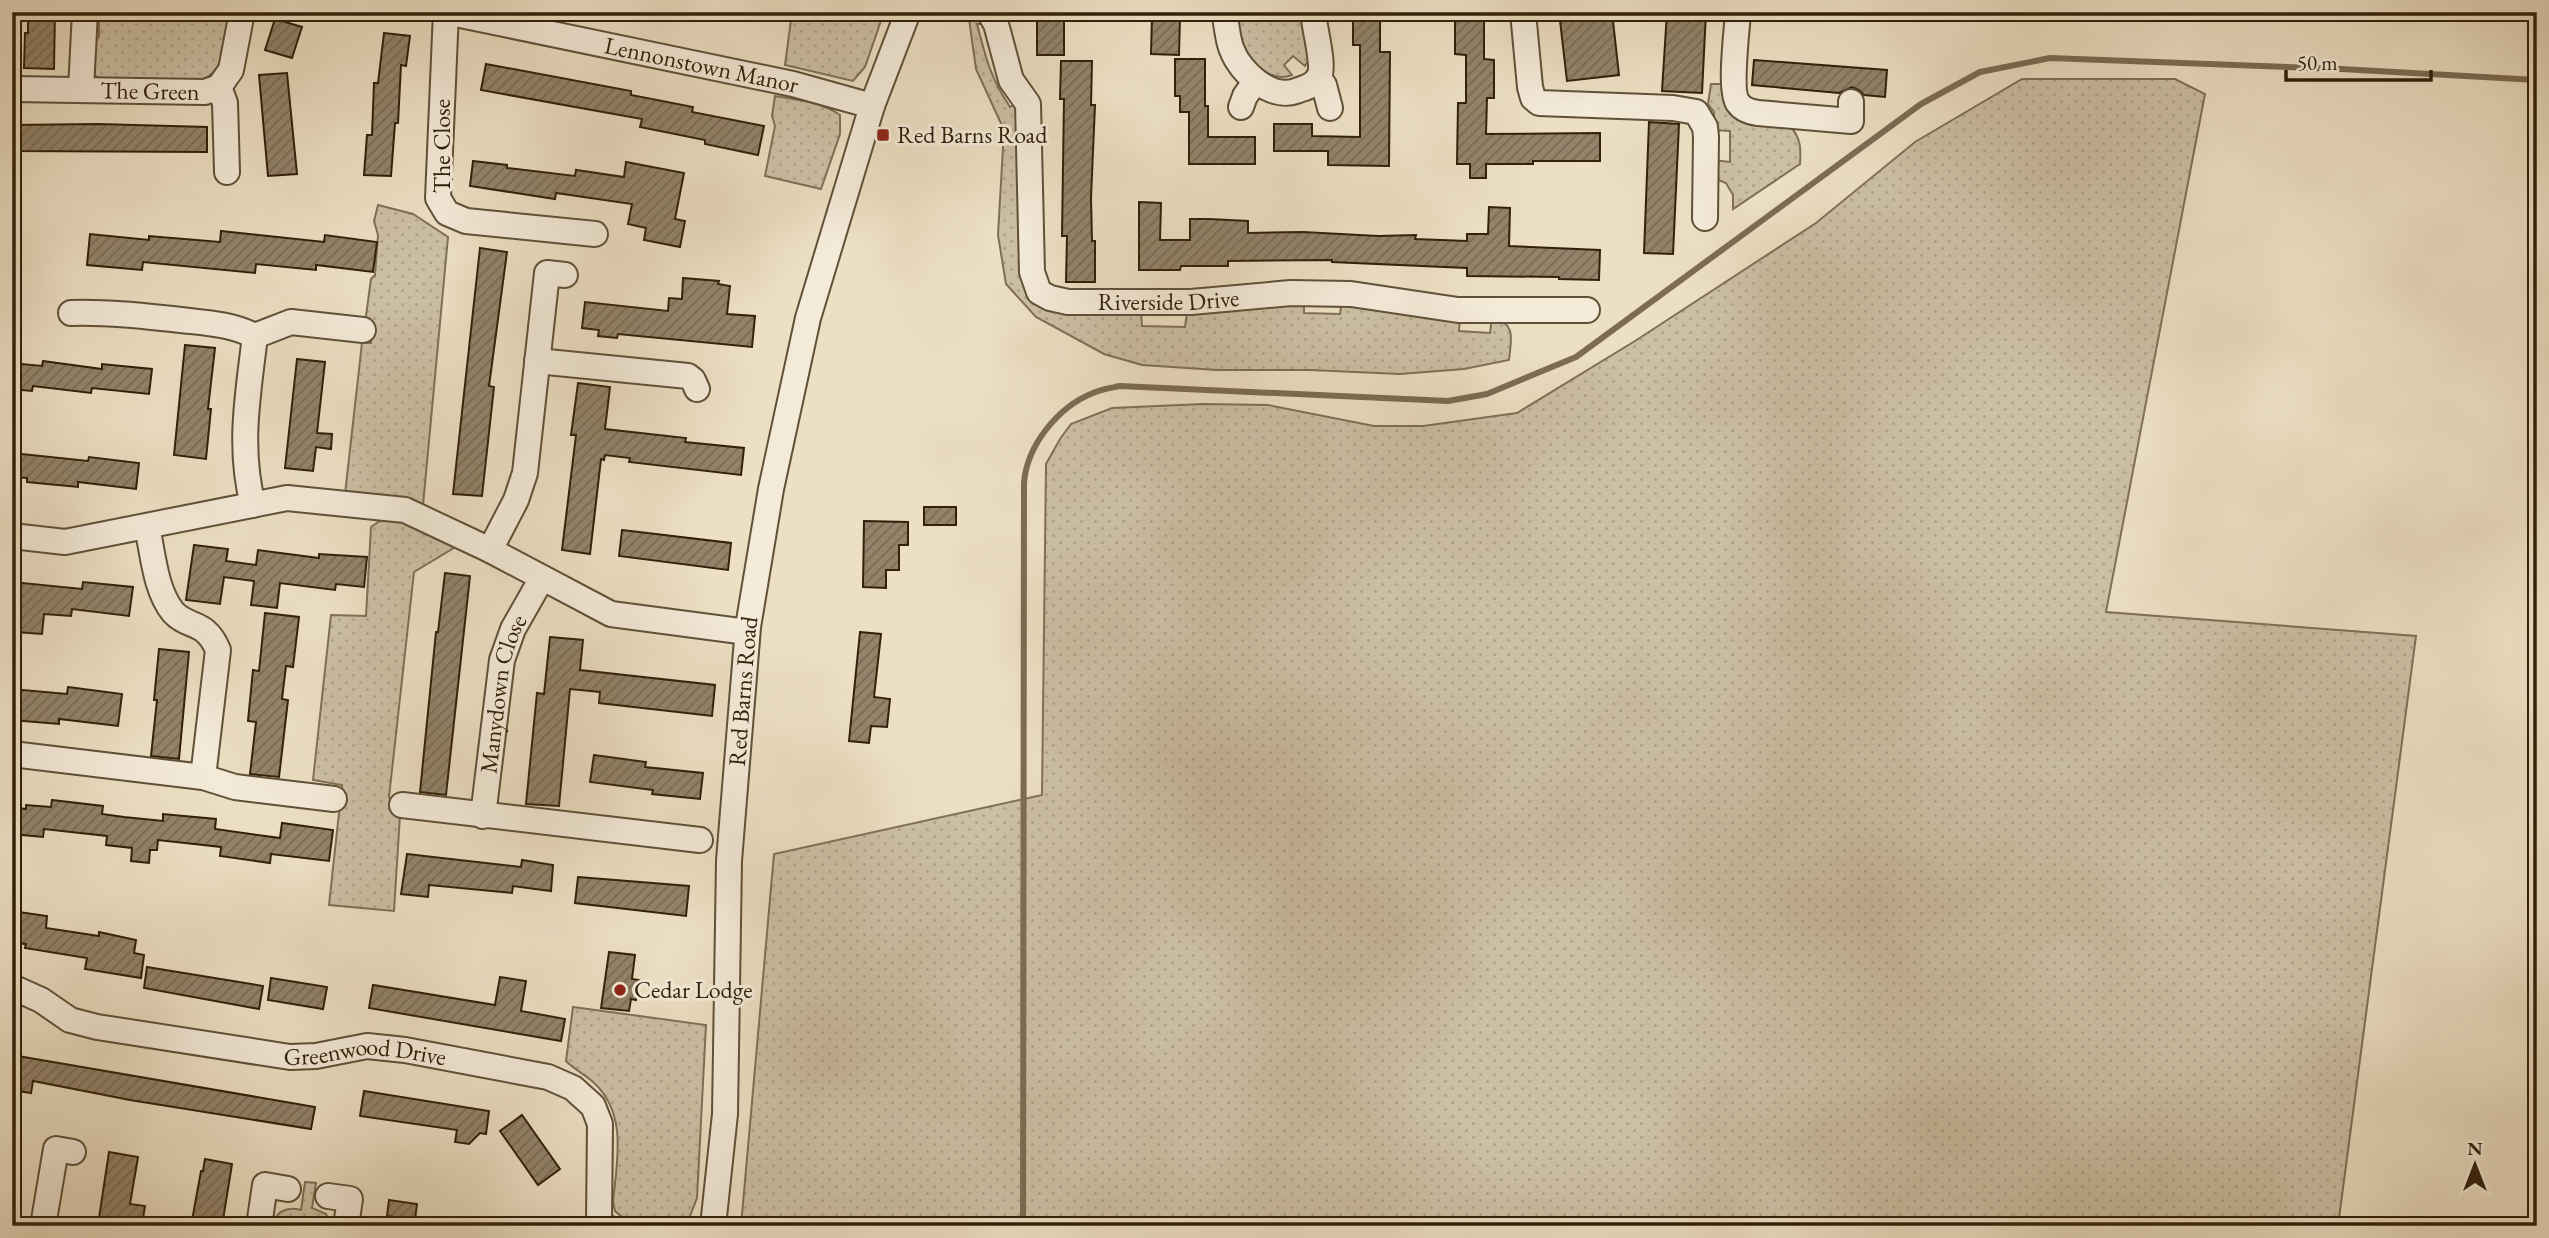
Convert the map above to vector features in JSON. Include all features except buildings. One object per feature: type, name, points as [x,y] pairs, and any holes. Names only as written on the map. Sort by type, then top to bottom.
[{"type":"street","name":"The Green","points":[[81,89],[85,12]]},
{"type":"street","name":"The Green","points":[[12,89],[205,92],[219,87],[231,70],[242,12]]},
{"type":"street","name":"Lennonstown Manor","points":[[446,12],[548,23],[644,52],[793,83],[872,106]]},
{"type":"street","name":"The Close","points":[[446,12],[438,198],[447,213],[466,222],[595,234]]},
{"type":"street","name":"Red Barns Road","points":[[713,1226],[725,1114],[729,860],[747,632],[787,407],[808,318],[872,106],[908,12]]},
{"type":"street","name":"Riverside Drive","points":[[989,12],[996,24],[1011,80],[1028,104],[1032,272],[1040,292],[1050,298],[1086,303],[1191,302],[1291,293],[1351,294],[1458,310],[1587,310]]},
{"type":"street","points":[[1224,12],[1232,51],[1255,82],[1276,92],[1290,93],[1310,86],[1318,78],[1321,68],[1313,12]]},
{"type":"street","points":[[1523,12],[1530,87],[1533,98],[1539,103],[1673,108],[1696,112],[1705,127],[1705,218]]},
{"type":"street","points":[[1738,12],[1734,79],[1736,99],[1740,105],[1758,113],[1851,121],[1851,102]]},
{"type":"street","points":[[1318,78],[1324,85],[1330,108]]},
{"type":"street","points":[[1241,107],[1255,82]]},
{"type":"street","name":"The Green","points":[[219,87],[225,103],[227,172]]},
{"type":"street","points":[[490,550],[516,500],[525,473],[547,273],[565,275]]},
{"type":"street","points":[[71,313],[111,312],[236,327],[256,337],[291,322],[363,330]]},
{"type":"street","points":[[253,505],[244,447],[256,337]]},
{"type":"street","points":[[537,361],[688,376],[693,380],[696,389]]},
{"type":"street","points":[[12,536],[65,542],[287,498],[405,510],[490,550],[611,614],[747,632]]},
{"type":"street","points":[[147,527],[162,593],[174,614],[212,636],[218,650],[203,777]]},
{"type":"street","name":"Manydown Close","points":[[484,816],[502,660],[513,629],[542,578]]},
{"type":"street","points":[[12,754],[203,777],[235,787],[334,799]]},
{"type":"street","points":[[402,805],[700,841]]},
{"type":"street","name":"Greenwood Drive","points":[[12,987],[41,1000],[70,1020],[97,1027],[290,1056],[316,1056],[367,1046],[405,1050],[548,1077],[573,1088],[593,1106],[600,1124],[598,1224]]},
{"type":"street","points":[[43,1226],[56,1149],[73,1152]]},
{"type":"street","points":[[259,1226],[265,1185],[288,1189]]},
{"type":"street","points":[[328,1196],[350,1199],[346,1226]]},
{"type":"shaded area","points":[[99,12],[232,12],[227,42],[220,61],[209,76],[201,80],[98,78],[92,73],[91,45],[99,37]]},
{"type":"shaded area","points":[[792,12],[884,12],[865,67],[853,81],[785,65]]},
{"type":"shaded area","points":[[968,12],[973,12],[985,20],[987,24],[977,24],[993,77],[1010,107],[1018,103],[1032,296],[1141,312],[1142,326],[1185,327],[1187,313],[1304,297],[1304,313],[1340,314],[1342,299],[1460,317],[1459,331],[1490,333],[1492,317],[1505,324],[1511,333],[1509,360],[1464,369],[1400,374],[1217,370],[1142,365],[1104,354],[1036,317],[1006,284],[998,235],[1004,130],[976,69]]},
{"type":"shaded area","points":[[1234,12],[1304,12],[1309,59],[1305,66],[1293,56],[1284,65],[1292,75],[1277,76],[1263,70],[1242,46]]},
{"type":"shaded area","points":[[2022,79],[2175,79],[2205,94],[2106,612],[2416,636],[2338,1226],[741,1226],[774,854],[1042,795],[1046,464],[1071,424],[1112,408],[1203,404],[1268,405],[1374,426],[1423,426],[1517,413],[1635,341],[1816,223],[1915,142]]},
{"type":"shaded area","points":[[1711,84],[1725,84],[1791,127],[1800,144],[1800,164],[1733,209],[1733,195],[1726,183],[1718,180],[1713,170],[1712,160],[1730,162],[1730,131],[1714,130],[1714,112],[1708,104]]},
{"type":"shaded area","points":[[775,96],[817,104],[840,115],[840,134],[821,189],[765,176],[775,126],[772,116]]},
{"type":"shaded area","points":[[378,205],[413,214],[448,237],[423,505],[345,494],[362,343],[371,343],[372,324],[365,323],[371,279],[375,275],[378,235],[374,221]]},
{"type":"shaded area","points":[[384,518],[410,522],[457,546],[414,572],[389,797],[400,815],[394,911],[329,905],[342,785],[313,780],[331,615],[366,616],[371,527]]},
{"type":"shaded area","points":[[573,1007],[706,1025],[697,1198],[690,1216],[680,1224],[637,1224],[615,1211],[613,1202],[618,1154],[616,1123],[604,1094],[566,1061]]},
{"type":"shaded area","points":[[305,1182],[316,1183],[312,1208],[326,1214],[332,1226],[268,1226],[269,1218],[274,1220],[282,1211],[301,1210]]},
{"type":"waterway","points":[[1023,1226],[1024,483],[1026,469],[1038,442],[1046,429],[1068,408],[1093,393],[1120,386],[1448,401],[1487,394],[1576,357],[1921,104],[1980,72],[2050,58],[2341,69],[2537,80]]},
{"type":"place","name":"Red Barns Road","points":[[883,135]]},
{"type":"place","name":"Cedar Lodge","points":[[620,990]]}]
